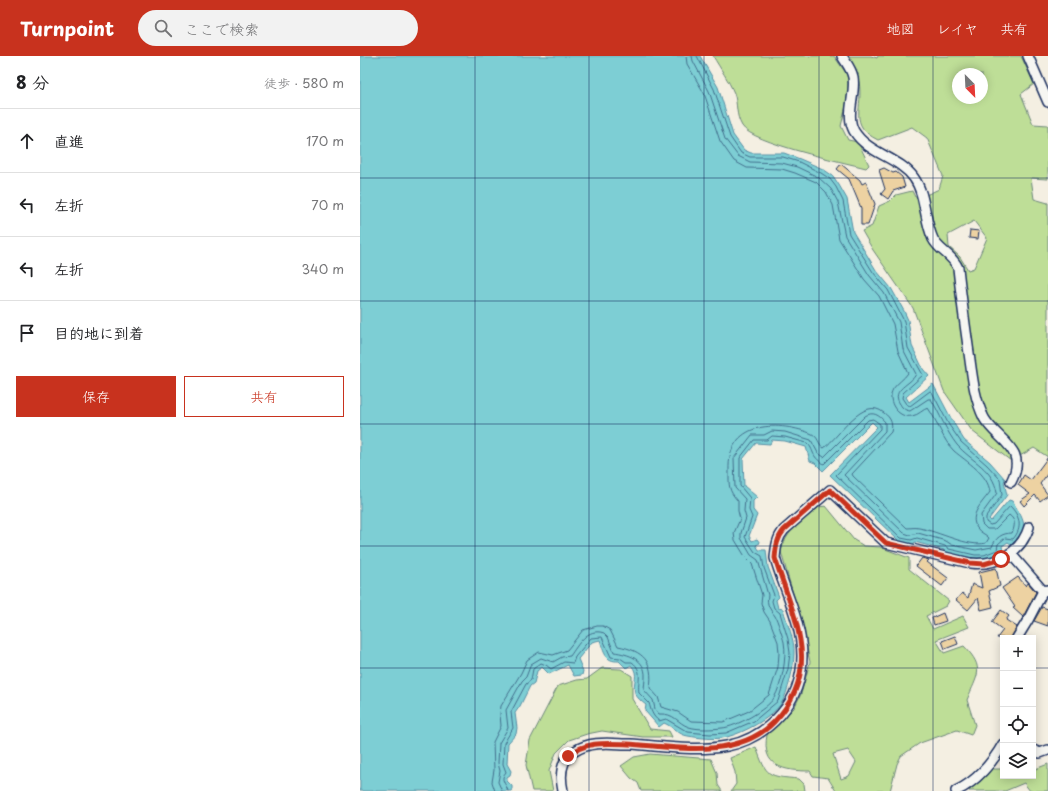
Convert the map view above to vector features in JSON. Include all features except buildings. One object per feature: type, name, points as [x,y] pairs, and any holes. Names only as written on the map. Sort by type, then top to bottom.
[{"type":"street","points":[[842,56],[848,64],[853,77],[851,109],[854,131],[872,149],[901,166],[914,178],[934,241],[945,253],[954,259],[958,268],[972,378],[978,405],[989,425],[1012,450],[1016,460],[1016,468],[1011,482]]},
{"type":"street","points":[[1028,56],[1048,102]]},
{"type":"street","points":[[563,791],[561,780],[564,763],[574,751],[583,746],[604,743],[695,748],[726,746],[740,743],[757,735],[779,716],[796,692],[799,682],[802,657],[798,633],[775,558],[776,547],[780,535],[784,530],[830,490],[886,543],[950,559],[977,564],[992,562],[1010,554],[1020,544],[1029,528]]},
{"type":"street","points":[[1010,554],[1046,590],[1019,635]]},
{"type":"street","points":[[956,791],[970,783],[995,758],[1000,749]]},
{"type":"street","points":[[1036,751],[1040,753],[1048,750]]},
{"type":"green space","points":[[713,56],[834,56],[848,76],[848,98],[841,126],[848,140],[858,142],[869,165],[866,168],[819,157],[762,139],[749,132],[740,122],[734,93]]},
{"type":"green space","points":[[848,56],[871,56],[877,58],[878,56],[1021,56],[1034,84],[1021,94],[1033,124],[1048,125],[1048,179],[1031,178],[1034,199],[1048,203],[1048,457],[1034,448],[1011,461],[972,431],[944,391],[913,308],[873,250],[862,231],[872,226],[879,206],[890,201],[896,195],[912,191],[915,197],[926,195],[939,189],[943,176],[927,138],[912,127],[878,140],[868,134],[860,122],[860,91],[856,72]],"holes":[[[974,221],[987,238],[974,268],[968,270],[960,257],[949,247],[948,235]]]},
{"type":"green space","points":[[826,506],[854,540],[864,546],[880,547],[909,558],[909,569],[949,601],[946,606],[926,616],[933,629],[963,616],[969,627],[936,640],[944,653],[964,646],[975,661],[978,672],[967,700],[975,725],[971,735],[957,730],[920,743],[901,756],[897,764],[890,791],[836,791],[828,778],[813,776],[810,771],[791,770],[776,765],[771,760],[766,746],[767,735],[794,708],[801,694],[810,662],[802,625],[781,552],[786,538],[796,526],[819,507]],"holes":[[[848,750],[856,762],[849,776],[841,779],[833,754]]]},
{"type":"green space","points":[[602,668],[621,669],[632,676],[632,699],[650,729],[669,731],[672,737],[643,737],[602,731],[569,740],[556,753],[549,771],[553,791],[532,791],[526,765],[530,740],[558,686],[577,680],[587,679]]},
{"type":"green space","points":[[756,747],[766,770],[780,777],[799,779],[804,784],[805,791],[731,791],[736,784],[735,772],[730,758]]},
{"type":"green space","points":[[650,754],[711,759],[717,773],[718,785],[722,791],[641,791],[638,783],[631,778],[621,766],[634,757]]},
{"type":"green space","points":[[1048,764],[1048,791],[1030,791],[1024,783],[1005,791],[969,791],[991,769],[1000,769],[1000,779],[1036,779],[1036,769]]},
{"type":"water","points":[[360,56],[700,56],[718,87],[733,135],[744,150],[751,153],[784,153],[823,169],[833,176],[839,185],[847,199],[853,232],[876,270],[891,288],[904,311],[908,320],[912,346],[923,369],[929,376],[906,397],[909,402],[933,384],[964,440],[990,462],[1005,479],[1004,482],[1007,495],[989,519],[991,521],[1009,500],[1012,501],[1024,524],[1024,529],[1018,540],[1012,545],[1008,542],[1002,546],[1003,552],[980,558],[952,554],[944,552],[944,550],[915,542],[913,545],[900,542],[830,475],[877,427],[872,422],[823,471],[815,463],[810,461],[806,447],[785,441],[772,440],[770,444],[756,443],[743,459],[744,486],[757,497],[753,501],[753,510],[757,515],[749,536],[752,541],[757,539],[760,543],[756,545],[759,550],[766,550],[768,567],[779,597],[776,600],[778,608],[783,609],[794,648],[792,672],[788,687],[784,699],[776,710],[764,720],[749,728],[723,738],[685,735],[664,723],[659,727],[645,711],[646,705],[635,693],[634,669],[631,665],[626,668],[619,661],[614,661],[608,658],[604,652],[600,640],[592,642],[578,659],[583,671],[582,675],[574,676],[568,665],[549,674],[542,667],[537,671],[534,683],[530,686],[515,713],[517,728],[516,734],[508,743],[507,764],[511,771],[510,775],[507,777],[507,781],[512,786],[512,791],[360,791]]},
{"type":"route","points":[[568,756],[583,746],[604,743],[695,748],[726,746],[740,743],[757,735],[772,724],[786,708],[796,692],[799,682],[802,657],[801,645],[793,612],[775,558],[776,547],[780,535],[784,530],[830,490],[886,543],[977,564],[984,564],[1001,559]]}]
